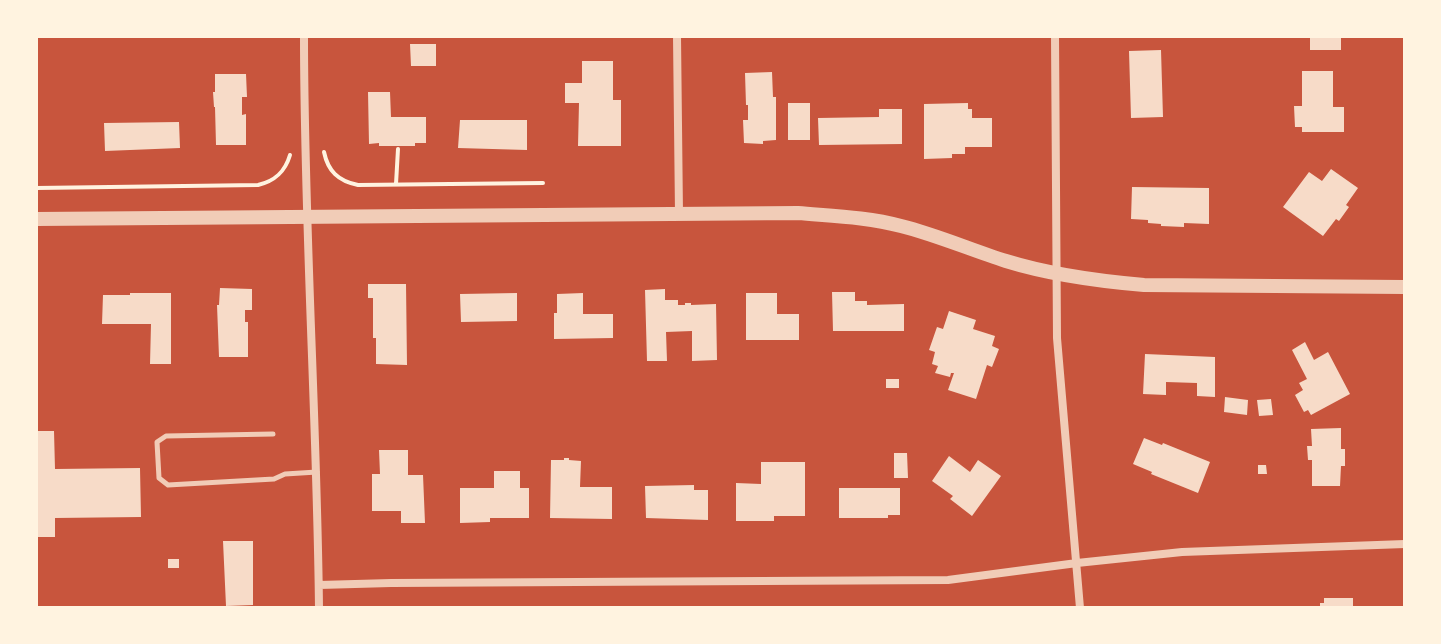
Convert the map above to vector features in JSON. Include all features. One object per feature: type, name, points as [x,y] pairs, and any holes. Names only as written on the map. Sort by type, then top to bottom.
[{"type":"street","points":[[304,36],[309,299],[318,472],[319,608]]},
{"type":"street","points":[[677,36],[679,214]]},
{"type":"street","points":[[1055,36],[1060,378],[1080,608]]},
{"type":"street","points":[[36,219],[798,213],[875,220],[901,226],[1057,275],[1144,285],[1405,287]]},
{"type":"street","points":[[319,585],[948,580],[1182,552],[1405,544]]},
{"type":"lane","points":[[273,434],[166,436],[157,442],[159,478],[168,485],[274,479],[285,474],[318,472]]},
{"type":"path","points":[[396,184],[398,149]]},
{"type":"path","points":[[324,152],[333,173],[348,183],[543,183]]},
{"type":"path","points":[[36,188],[258,185],[276,178],[284,170],[290,153]]},
{"type":"building","points":[[1310,36],[1341,36],[1341,50],[1310,50]]},
{"type":"building","points":[[410,44],[436,44],[436,66],[411,66]]},
{"type":"building","points":[[1161,50],[1163,117],[1131,118],[1129,51]]},
{"type":"building","points":[[582,61],[613,61],[613,100],[621,100],[621,146],[578,146],[579,103],[565,103],[565,83],[582,83]]},
{"type":"building","points":[[1302,71],[1333,71],[1333,107],[1344,107],[1344,132],[1302,132],[1302,127],[1295,127],[1294,106],[1302,106]]},
{"type":"building","points":[[772,72],[773,97],[776,97],[776,140],[763,141],[763,144],[744,143],[743,120],[748,120],[745,73]]},
{"type":"building","points":[[215,74],[246,74],[247,97],[242,97],[242,115],[246,114],[246,145],[216,145]]},
{"type":"building","points":[[368,92],[390,92],[391,117],[426,117],[426,143],[415,143],[415,146],[369,144]]},
{"type":"building","points":[[788,103],[810,103],[810,140],[788,140]]},
{"type":"building","points":[[968,103],[972,118],[992,118],[992,147],[965,147],[965,154],[952,154],[952,158],[924,159],[924,104]]},
{"type":"building","points":[[879,109],[902,109],[902,144],[819,145],[818,118],[879,117]]},
{"type":"building","points":[[460,120],[527,120],[527,150],[458,148]]},
{"type":"building","points":[[179,122],[180,148],[105,151],[104,123]]},
{"type":"building","points":[[1331,169],[1358,188],[1339,221],[1336,219],[1323,236],[1283,207],[1309,172],[1322,181]]},
{"type":"building","points":[[1132,187],[1209,188],[1209,224],[1161,226],[1148,223],[1148,220],[1131,219]]},
{"type":"building","points":[[368,284],[406,284],[407,365],[376,364],[373,298],[368,298]]},
{"type":"building","points":[[220,288],[252,289],[252,310],[245,310],[248,357],[219,357],[217,305]]},
{"type":"building","points":[[665,289],[665,300],[678,300],[678,305],[716,304],[717,360],[692,361],[692,331],[666,332],[667,361],[647,361],[645,290]]},
{"type":"building","points":[[832,292],[855,292],[855,301],[867,301],[867,305],[904,304],[904,331],[833,331]]},
{"type":"building","points":[[171,293],[171,364],[150,364],[151,324],[102,324],[103,295]]},
{"type":"building","points":[[517,293],[517,321],[461,322],[460,294]]},
{"type":"building","points":[[583,293],[583,314],[613,314],[613,338],[554,339],[557,294]]},
{"type":"building","points":[[746,293],[777,293],[777,314],[799,314],[799,340],[746,340]]},
{"type":"building","points":[[949,311],[976,320],[973,329],[995,336],[992,346],[999,349],[992,367],[987,365],[976,399],[948,390],[954,373],[950,377],[935,373],[938,366],[932,364],[935,352],[929,350],[937,327],[943,329]]},
{"type":"building","points":[[1305,342],[1314,360],[1328,352],[1350,394],[1311,415],[1308,410],[1304,412],[1295,395],[1303,390],[1299,383],[1307,379],[1292,350]]},
{"type":"building","points":[[1145,354],[1215,357],[1215,397],[1197,396],[1197,383],[1166,382],[1166,395],[1143,394]]},
{"type":"building","points":[[886,379],[899,379],[899,388],[886,388]]},
{"type":"building","points":[[1225,397],[1248,400],[1247,415],[1224,412]]},
{"type":"building","points":[[1271,399],[1273,415],[1259,416],[1257,400]]},
{"type":"building","points":[[1341,428],[1345,466],[1341,466],[1340,486],[1312,486],[1312,460],[1308,460],[1307,446],[1312,446],[1311,429]]},
{"type":"building","points":[[36,431],[54,431],[55,469],[140,468],[141,517],[55,518],[55,537],[36,537]]},
{"type":"building","points":[[1144,438],[1210,462],[1198,493],[1133,464]]},
{"type":"building","points":[[379,450],[408,450],[408,475],[423,475],[425,523],[401,523],[401,511],[372,511],[372,474],[380,474]]},
{"type":"building","points":[[894,453],[907,453],[908,478],[894,478]]},
{"type":"building","points":[[949,456],[970,472],[978,460],[1001,476],[972,516],[950,499],[953,496],[932,481]]},
{"type":"building","points":[[564,458],[581,461],[580,487],[612,487],[612,519],[550,518],[551,460]]},
{"type":"building","points":[[761,462],[805,462],[805,516],[774,516],[774,521],[736,521],[736,483],[761,484]]},
{"type":"building","points":[[1258,465],[1266,465],[1267,474],[1258,474]]},
{"type":"building","points":[[494,471],[520,471],[520,488],[529,488],[529,518],[490,518],[490,522],[460,523],[460,488],[494,488]]},
{"type":"building","points":[[694,485],[694,490],[708,490],[708,520],[646,518],[645,486]]},
{"type":"building","points":[[839,488],[900,488],[900,515],[888,515],[888,518],[839,518]]},
{"type":"building","points":[[223,541],[253,541],[253,605],[226,606]]},
{"type":"building","points":[[168,559],[179,559],[179,568],[168,568]]},
{"type":"building","points":[[1324,598],[1353,598],[1353,608],[1320,608]]}]
